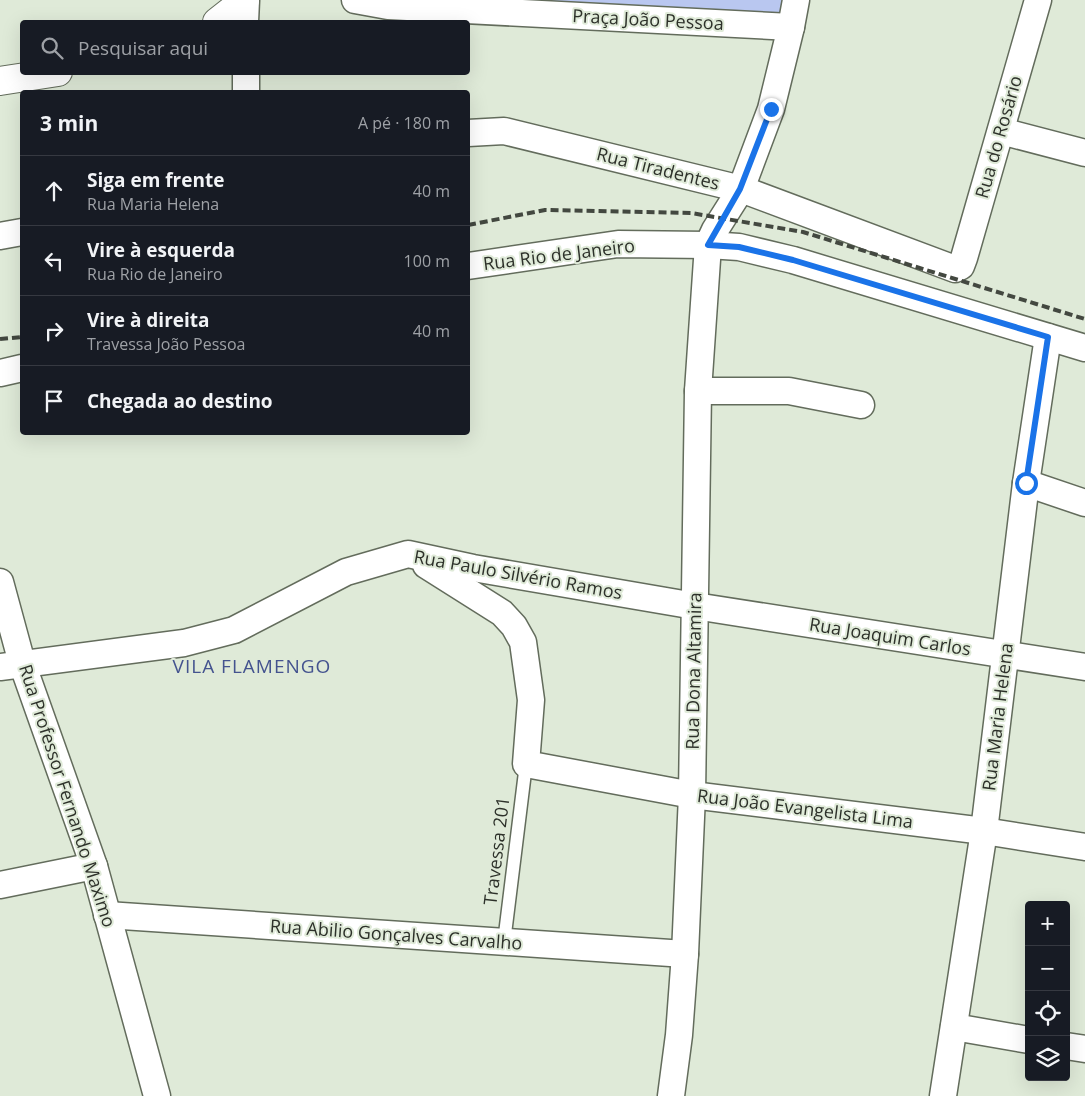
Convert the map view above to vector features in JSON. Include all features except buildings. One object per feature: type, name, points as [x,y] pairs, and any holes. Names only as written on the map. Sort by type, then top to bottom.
[{"type":"main road","points":[[220,20],[245,0]]},
{"type":"main road","points":[[0,82],[41,75]]},
{"type":"street","points":[[245,0],[245,20]]},
{"type":"street","name":"Praça João Pessoa","points":[[355,0],[388,6],[791,27]]},
{"type":"street","points":[[708,245],[740,189],[771,109],[796,0]]},
{"type":"street","name":"Rua do Rosário","points":[[955,269],[961,266],[964,258],[1038,0]]},
{"type":"street","points":[[246,75],[246,90]]},
{"type":"street","name":"Rua Tiradentes","points":[[470,132],[504,131],[740,189],[955,269]]},
{"type":"street","points":[[1001,131],[1085,153]]},
{"type":"street","points":[[0,236],[20,232]]},
{"type":"street","name":"Rua Rio de Janeiro","points":[[470,266],[618,244],[739,247],[793,260],[1085,348]]},
{"type":"street","name":"Rua Dona Altamira","points":[[671,1096],[679,1035],[685,954],[692,794],[698,391],[708,245]]},
{"type":"street","name":"Rua Maria Helena","points":[[943,1096],[984,831],[1026,483],[1048,337]]},
{"type":"street","points":[[0,373],[20,368]]},
{"type":"street","points":[[698,391],[789,391],[861,405]]},
{"type":"street","points":[[1026,483],[1085,503]]},
{"type":"street","points":[[408,554],[502,613],[514,626],[523,642],[531,700],[526,764]]},
{"type":"street","name":"Rua Paulo Silvério Ramos","points":[[11,665],[184,643],[234,630],[346,572],[408,554],[473,568],[695,606]]},
{"type":"street","name":"Rua Professor Fernando Maximo","points":[[0,582],[11,665],[94,866],[157,1096]]},
{"type":"street","name":"Rua Joaquim Carlos","points":[[695,606],[1085,667]]},
{"type":"street","name":"Rua João Evangelista Lima","points":[[526,764],[692,794],[984,831],[1085,848]]},
{"type":"street","points":[[0,885],[94,866]]},
{"type":"street","name":"Rua Abilio Gonçalves Carvalho","points":[[107,915],[685,954]]},
{"type":"street","points":[[954,1028],[1025,1039]]},
{"type":"street","points":[[1070,1047],[1085,1049]]},
{"type":"lane","name":"Travessa 201","points":[[504,942],[526,764]]},
{"type":"shaded area","points":[[503,0],[788,0],[784,20]]},
{"type":"railway","points":[[470,225],[545,210],[691,213],[803,232],[1085,319]]},
{"type":"railway","points":[[0,339],[20,337]]},
{"type":"district","name":"VILA FLAMENGO","points":[[252,666]]},
{"type":"route","points":[[771,109],[740,189],[708,245],[739,247],[793,260],[1048,337],[1026,483]]}]
